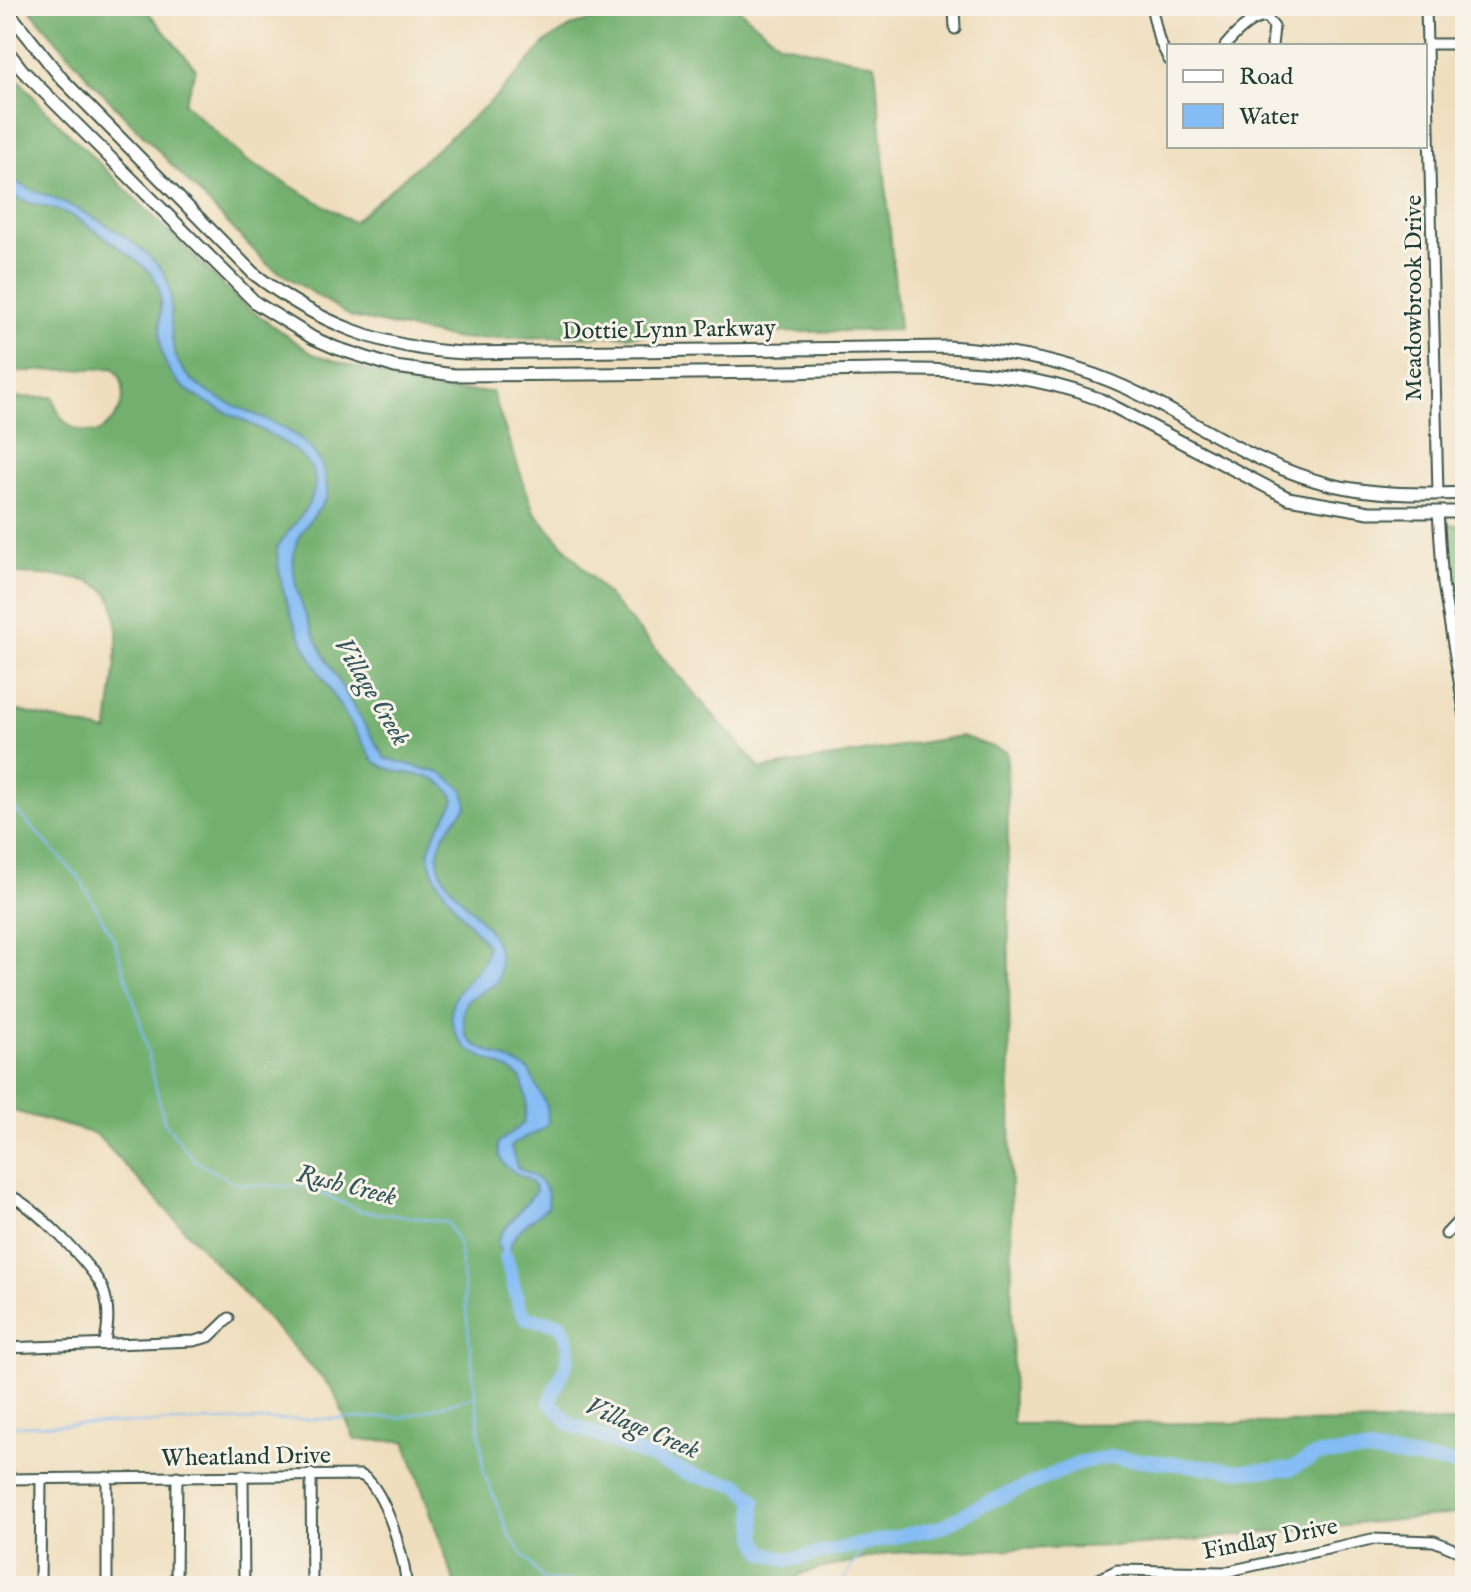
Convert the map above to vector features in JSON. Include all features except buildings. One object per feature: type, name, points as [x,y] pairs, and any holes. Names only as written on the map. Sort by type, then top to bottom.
[{"type":"main road","name":"Dottie Lynn Parkway","points":[[6,9],[62,79],[214,234],[287,299],[352,332],[395,345],[454,352],[987,349],[1038,358],[1127,388],[1275,466],[1332,485],[1370,491],[1438,494]]},
{"type":"main road","name":"Dottie Lynn Parkway","points":[[6,49],[23,71],[256,303],[301,332],[336,348],[395,367],[454,375],[922,370],[990,373],[1077,391],[1130,414],[1288,498],[1369,512],[1465,512]]},
{"type":"main road","points":[[921,348],[922,370]]},
{"type":"main road","points":[[454,352],[454,375]]},
{"type":"main road","points":[[1369,512],[1383,507],[1424,507],[1438,494],[1465,493]]},
{"type":"street","points":[[954,6],[955,29]]},
{"type":"street","points":[[1151,6],[1159,40],[1167,56]]},
{"type":"street","name":"Meadowbrook Drive","points":[[1426,6],[1438,494]]},
{"type":"street","points":[[1227,44],[1243,28],[1266,17],[1274,27],[1272,44]]},
{"type":"street","points":[[1427,44],[1465,44]]},
{"type":"street","points":[[1438,512],[1443,584],[1465,717]]},
{"type":"street","points":[[6,1194],[34,1208],[101,1285],[109,1318],[104,1345]]},
{"type":"street","points":[[1446,1234],[1465,1214]]},
{"type":"street","points":[[6,1348],[194,1341],[209,1337],[229,1318]]},
{"type":"street","points":[[311,1474],[312,1586]]},
{"type":"street","points":[[243,1475],[244,1586]]},
{"type":"street","name":"Wheatland Drive","points":[[6,1479],[360,1475],[373,1483],[403,1557],[406,1586]]},
{"type":"street","points":[[176,1586],[177,1476]]},
{"type":"street","points":[[107,1477],[107,1586]]},
{"type":"street","points":[[40,1586],[41,1479]]},
{"type":"street","name":"Findlay Drive","points":[[1084,1586],[1117,1570],[1225,1572],[1372,1539],[1434,1541],[1465,1554]]},
{"type":"green space","points":[[27,6],[143,6],[196,69],[184,103],[246,160],[353,222],[498,95],[547,41],[574,25],[646,6],[735,6],[779,43],[875,64],[899,330],[457,339],[352,317],[268,265],[95,85]]},
{"type":"green space","points":[[6,65],[44,109],[242,304],[313,354],[432,390],[492,392],[534,512],[761,769],[961,736],[1007,752],[1013,1424],[1465,1422],[1465,1513],[1144,1545],[890,1553],[802,1573],[788,1586],[456,1586],[405,1441],[355,1440],[333,1390],[96,1134],[6,1109],[6,708],[108,732],[117,634],[116,615],[103,589],[69,577],[6,573],[6,398],[53,397],[67,424],[96,433],[117,413],[123,385],[113,368],[6,372]]},
{"type":"green space","points":[[1465,524],[1465,666],[1444,530],[1448,525]]},
{"type":"water","points":[[6,156],[9,172],[16,182],[99,220],[136,245],[157,264],[169,289],[174,350],[179,364],[189,377],[228,403],[296,436],[313,451],[324,471],[327,497],[296,544],[294,567],[298,594],[323,654],[385,758],[443,774],[464,790],[467,806],[443,837],[439,848],[439,865],[446,881],[485,925],[495,941],[500,961],[497,983],[466,1001],[463,1014],[466,1036],[475,1045],[528,1069],[547,1106],[548,1123],[511,1147],[517,1167],[540,1182],[549,1199],[548,1207],[522,1228],[512,1242],[509,1275],[497,1243],[502,1232],[536,1191],[533,1184],[502,1162],[498,1143],[524,1123],[527,1101],[521,1078],[470,1050],[462,1043],[452,1021],[455,997],[481,964],[487,945],[450,900],[429,861],[431,843],[455,800],[439,782],[395,771],[374,761],[298,632],[280,576],[277,547],[310,501],[315,485],[312,469],[281,441],[212,405],[179,383],[168,369],[162,354],[160,298],[152,275],[125,252],[75,218],[21,200],[6,191]]},
{"type":"waterway","name":"Rush Creek","points":[[6,799],[80,879],[114,940],[139,1017],[164,1121],[194,1160],[236,1184],[307,1187],[361,1211],[447,1222],[459,1245],[484,1473],[510,1537],[543,1580],[582,1581],[639,1574],[661,1579],[674,1586]]},
{"type":"waterway","name":"Village Creek","points":[[506,1257],[519,1306],[526,1318],[559,1324],[566,1335],[569,1355],[550,1402],[570,1424],[695,1476],[739,1485],[754,1500],[756,1538],[763,1552],[788,1560],[942,1527],[975,1508],[1082,1462],[1112,1457],[1243,1471],[1290,1469],[1317,1455],[1366,1452],[1465,1465]]},
{"type":"waterway","points":[[6,1426],[405,1417],[477,1395]]},
{"type":"waterway","name":"Rush Creek","points":[[840,1586],[864,1546]]}]
